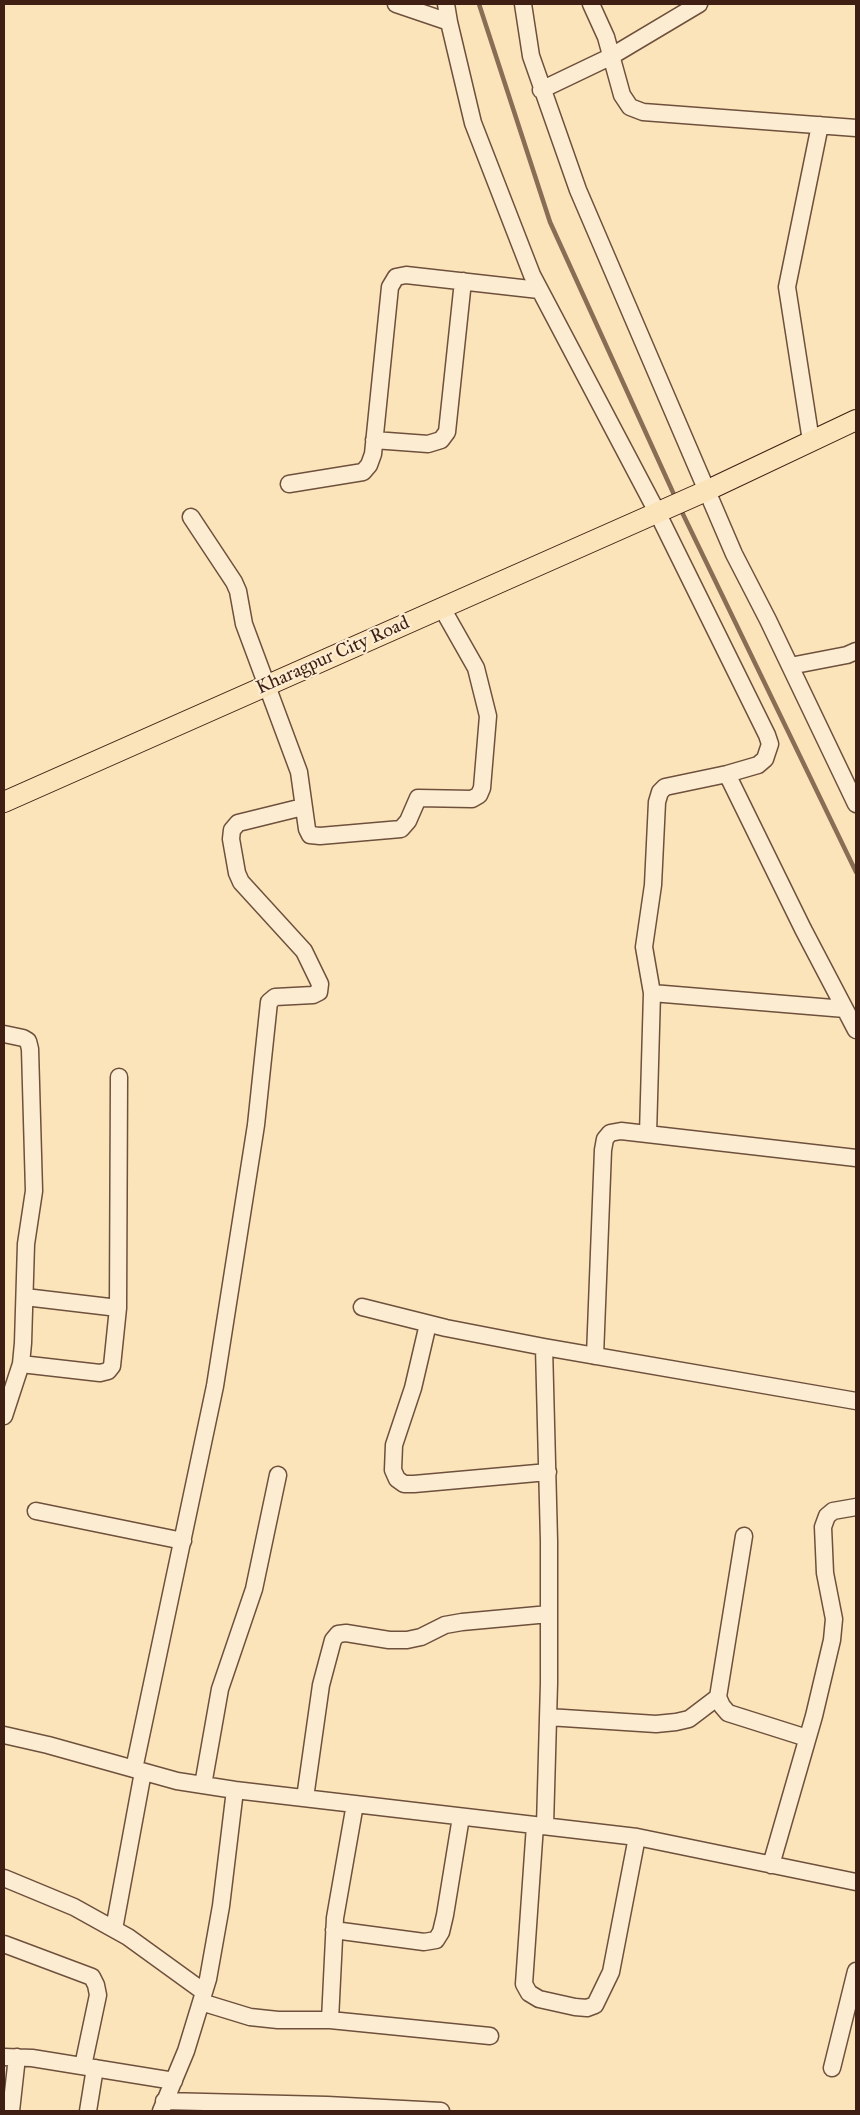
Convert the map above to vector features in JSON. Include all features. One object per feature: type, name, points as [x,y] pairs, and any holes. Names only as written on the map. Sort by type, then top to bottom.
[{"type":"main road","name":"Kharagpur City Road","points":[[4,802],[698,495],[856,420]]},
{"type":"street","points":[[396,4],[449,22]]},
{"type":"street","points":[[446,4],[473,123],[539,290],[660,511],[770,744],[765,759],[758,765],[727,774],[665,787],[660,792],[656,802],[653,885],[644,947],[652,993],[648,1134]]},
{"type":"street","points":[[523,4],[530,56],[541,90],[578,190],[698,495],[734,554],[856,804]]},
{"type":"street","points":[[591,4],[606,37],[622,95],[630,107],[643,112],[856,128]]},
{"type":"street","points":[[541,90],[610,57],[699,4]]},
{"type":"street","points":[[811,441],[787,287],[820,126]]},
{"type":"street","points":[[289,484],[363,472],[369,465],[374,440],[390,287],[396,278],[406,275],[539,290]]},
{"type":"street","points":[[374,440],[428,444],[441,440],[447,432],[463,281]]},
{"type":"street","points":[[191,517],[238,591],[244,624],[299,772],[307,829],[310,835],[320,836],[400,829],[408,821],[418,798],[472,799],[479,795],[482,788],[488,716],[476,668],[442,608]]},
{"type":"street","points":[[790,666],[847,655],[856,651]]},
{"type":"street","points":[[727,774],[803,929],[856,1030]]},
{"type":"street","points":[[114,1929],[138,1770],[215,1386],[255,1134],[269,1002],[275,997],[313,995],[318,992],[320,984],[304,951],[242,882],[237,873],[231,838],[232,830],[238,823],[304,807]]},
{"type":"street","points":[[652,993],[845,1009]]},
{"type":"street","points":[[4,1034],[28,1041],[31,1060],[34,1191],[27,1230],[25,1297],[14,1368],[4,1416]]},
{"type":"street","points":[[14,1368],[86,1372],[108,1371],[114,1358],[118,1308],[119,1076]]},
{"type":"street","points":[[595,1356],[602,1167],[605,1139],[610,1133],[621,1131],[856,1158]]},
{"type":"street","points":[[25,1297],[118,1308]]},
{"type":"street","points":[[362,1307],[428,1324],[544,1347],[856,1401]]},
{"type":"street","points":[[428,1324],[413,1388],[394,1445],[393,1470],[396,1479],[404,1484],[414,1484],[548,1472]]},
{"type":"street","points":[[544,1347],[548,1472],[548,1717],[540,1826],[524,1984],[529,1993],[539,1999],[575,2007],[587,2008],[596,2005],[611,1972],[637,1837]]},
{"type":"street","points":[[203,1785],[220,1689],[254,1588],[278,1475]]},
{"type":"street","points":[[771,1865],[807,1738],[832,1640],[834,1619],[824,1573],[823,1527],[827,1516],[833,1511],[856,1507]]},
{"type":"street","points":[[36,1511],[183,1541]]},
{"type":"street","points":[[744,1536],[718,1697],[728,1713],[807,1738]]},
{"type":"street","points":[[305,1798],[321,1685],[333,1640],[338,1634],[346,1633],[389,1640],[407,1640],[421,1637],[445,1625],[549,1614]]},
{"type":"street","points":[[548,1717],[656,1724],[676,1722],[689,1719],[718,1697]]},
{"type":"street","points":[[4,1735],[48,1745],[177,1782],[637,1837],[856,1882]]},
{"type":"street","points":[[235,1790],[221,1906],[202,1997],[174,2081],[162,2106],[327,2105],[441,2111]]},
{"type":"street","points":[[330,2020],[335,1918],[355,1804]]},
{"type":"street","points":[[334,1930],[424,1942],[436,1940],[441,1932],[445,1915],[460,1817]]},
{"type":"street","points":[[4,1878],[74,1907],[114,1929],[128,1937],[202,1997],[250,2017],[278,2020],[330,2020],[490,2036]]},
{"type":"street","points":[[4,1944],[92,1977],[98,1995],[89,2067],[88,2111]]},
{"type":"street","points":[[832,2068],[856,1971]]},
{"type":"street","points":[[11,2111],[10,2057],[89,2067],[174,2081]]},
{"type":"waterway","points":[[479,4],[550,222],[676,499]]},
{"type":"waterway","points":[[680,508],[856,872]]}]
